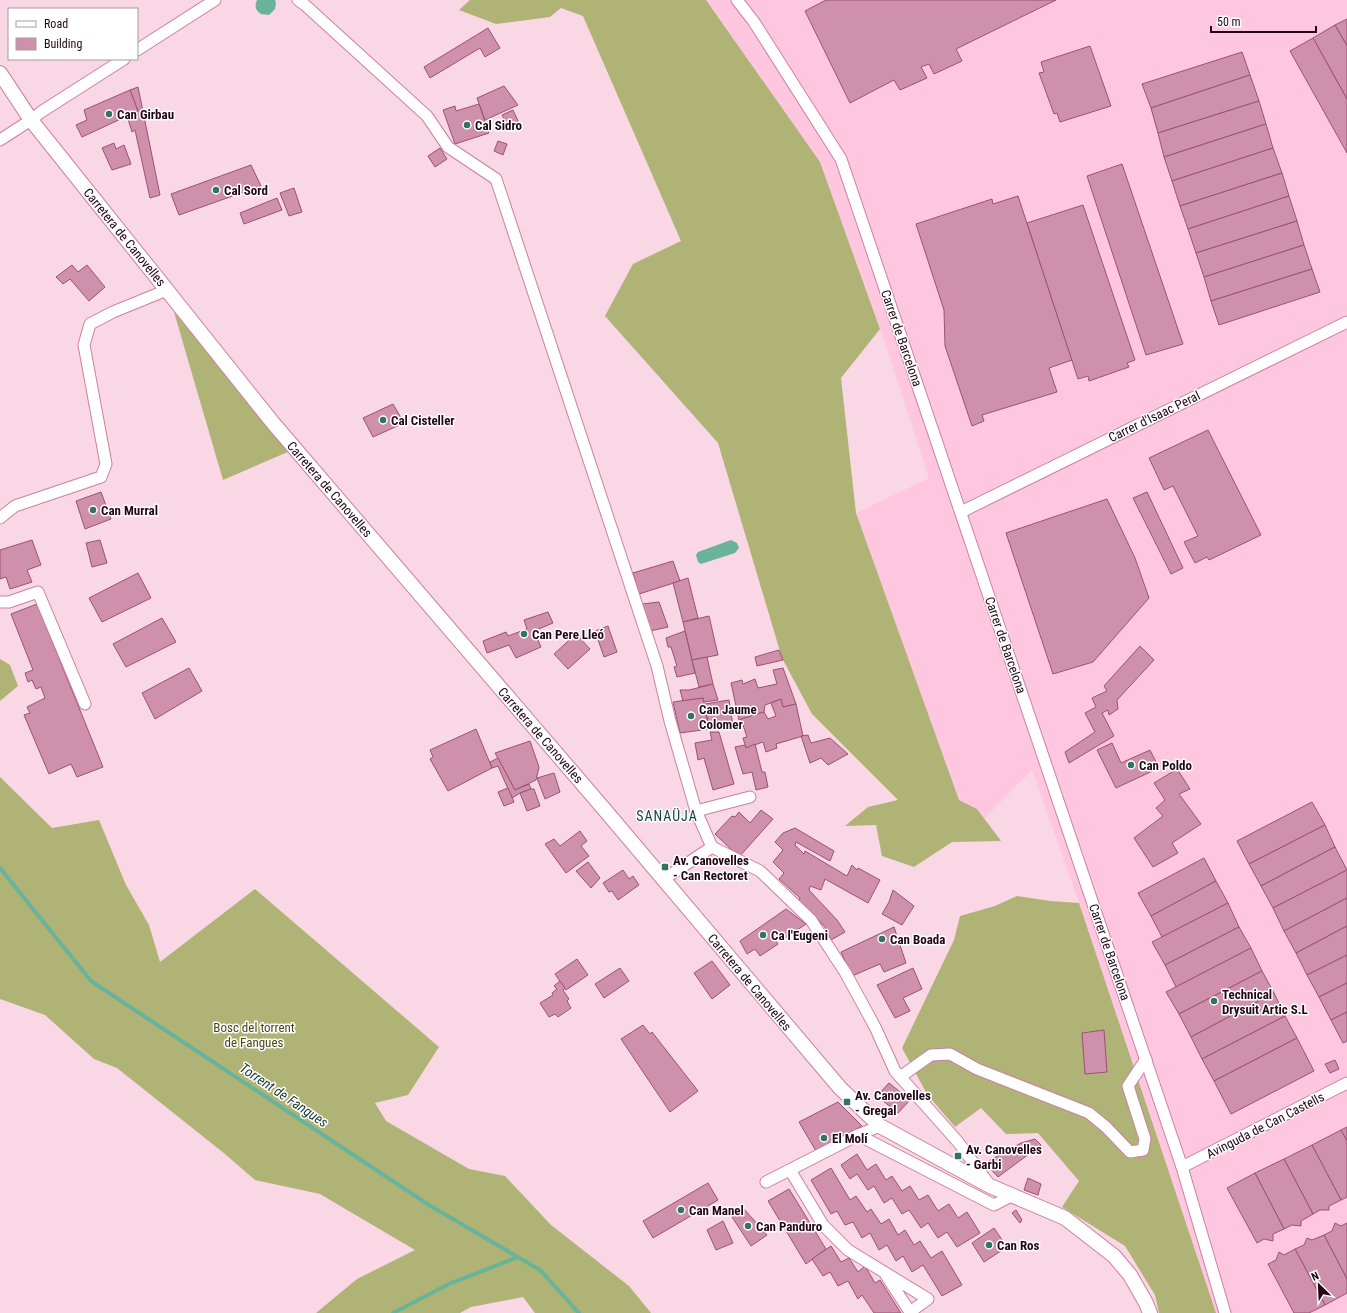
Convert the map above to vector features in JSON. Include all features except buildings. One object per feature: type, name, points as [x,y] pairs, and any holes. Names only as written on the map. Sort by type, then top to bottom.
[{"type":"street","points":[[138,49],[215,0]]},
{"type":"street","points":[[298,0],[428,116],[448,147],[496,180],[657,666],[670,721],[696,811],[712,847],[760,871],[811,920],[845,972],[876,1029],[894,1071],[958,1142],[990,1186]]},
{"type":"street","name":"Carrer de Barcelona","points":[[737,0],[754,22],[841,159],[1182,1167],[1225,1313]]},
{"type":"street","points":[[0,140],[122,60]]},
{"type":"street","name":"Carretera de Canovelles","points":[[0,73],[31,120],[273,423],[664,879],[840,1088],[880,1126],[990,1186],[1066,1218],[1114,1256],[1130,1275],[1150,1313]]},
{"type":"street","points":[[0,518],[15,506],[101,477],[106,464],[84,345],[90,324],[113,312],[167,290]]},
{"type":"street","name":"Carrer d'Isaac Peral","points":[[961,512],[1347,322]]},
{"type":"street","points":[[0,602],[9,602],[38,592],[86,704]]},
{"type":"street","points":[[696,811],[750,797]]},
{"type":"street","points":[[664,879],[712,847]]},
{"type":"street","points":[[900,1076],[931,1055],[950,1054],[977,1069],[1089,1113],[1106,1127],[1130,1152],[1143,1150],[1145,1139],[1128,1086],[1146,1059]]},
{"type":"street","name":"Avinguda de Can Castells","points":[[1182,1167],[1347,1083]]},
{"type":"street","points":[[766,1182],[880,1126]]},
{"type":"street","points":[[858,1136],[994,1205],[1012,1195]]},
{"type":"street","points":[[790,1170],[823,1225],[848,1250],[884,1272]]},
{"type":"shaded area","points":[[257,0],[275,0],[275,9],[269,15],[261,14],[256,8]]},
{"type":"shaded area","points":[[706,0],[1347,0],[1347,1313],[1216,1313],[1079,903],[1032,770],[984,819],[977,809],[959,800],[856,513],[929,478],[880,328],[820,162]]},
{"type":"shaded area","points":[[731,540],[737,543],[739,548],[735,553],[701,564],[698,562],[696,555],[698,552]]},
{"type":"green space","points":[[470,0],[706,0],[820,162],[880,329],[841,378],[856,513],[959,800],[977,809],[1001,841],[952,842],[914,867],[882,856],[876,825],[845,826],[868,807],[898,800],[812,714],[782,658],[718,443],[605,316],[633,264],[681,241],[583,16],[561,8],[550,17],[496,24],[459,10]]},
{"type":"green space","points":[[174,312],[290,451],[223,480]]},
{"type":"green space","points":[[0,659],[10,665],[18,686],[0,701]]},
{"type":"green space","name":"Bosc del torrent de Fangues","points":[[0,777],[52,828],[99,820],[126,885],[149,925],[160,962],[255,889],[439,1047],[408,1095],[375,1103],[386,1121],[469,1169],[505,1176],[551,1225],[629,1286],[651,1313],[535,1313],[523,1297],[471,1307],[460,1313],[316,1313],[357,1279],[415,1250],[320,1194],[255,1180],[225,1154],[117,1068],[94,1059],[45,1015],[0,999]]},
{"type":"green space","points":[[1017,896],[1050,901],[1079,903],[1216,1313],[1159,1313],[1155,1295],[1125,1246],[1062,1207],[1079,1181],[1038,1133],[1006,1134],[981,1108],[955,1127],[927,1094],[902,1048],[954,940],[960,916],[995,906]]},
{"type":"waterway","name":"Torrent de Fangues","points":[[0,868],[91,981],[429,1205],[540,1270],[579,1313]]},
{"type":"waterway","points":[[393,1313],[449,1284],[518,1257]]},
{"type":"place","name":"Can Girbau","points":[[109,114]]},
{"type":"place","name":"Cal Sidro","points":[[467,125]]},
{"type":"place","name":"Cal Sord","points":[[216,190]]},
{"type":"place","name":"Cal Cisteller","points":[[383,420]]},
{"type":"place","name":"Can Murral","points":[[93,510]]},
{"type":"place","name":"Can Pere Lleó","points":[[524,634]]},
{"type":"place","name":"Can Jaume Colomer","points":[[691,716]]},
{"type":"place","name":"Can Poldo","points":[[1131,765]]},
{"type":"place","name":"Av. Canovelles - Can Rectoret","points":[[665,867]]},
{"type":"place","name":"Ca l'Eugeni","points":[[763,935]]},
{"type":"place","name":"Can Boada","points":[[882,939]]},
{"type":"place","name":"Technical Drysuit Artic S.L","points":[[1214,1001]]},
{"type":"place","name":"Av. Canovelles - Gregal","points":[[847,1102]]},
{"type":"place","name":"El Molí","points":[[824,1138]]},
{"type":"place","name":"Av. Canovelles - Garbi","points":[[958,1156]]},
{"type":"place","name":"Can Manel","points":[[681,1210]]},
{"type":"place","name":"Can Panduro","points":[[748,1226]]},
{"type":"place","name":"Can Ros","points":[[989,1245]]},
{"type":"district","name":"SANAÜJA","points":[[667,816]]}]
